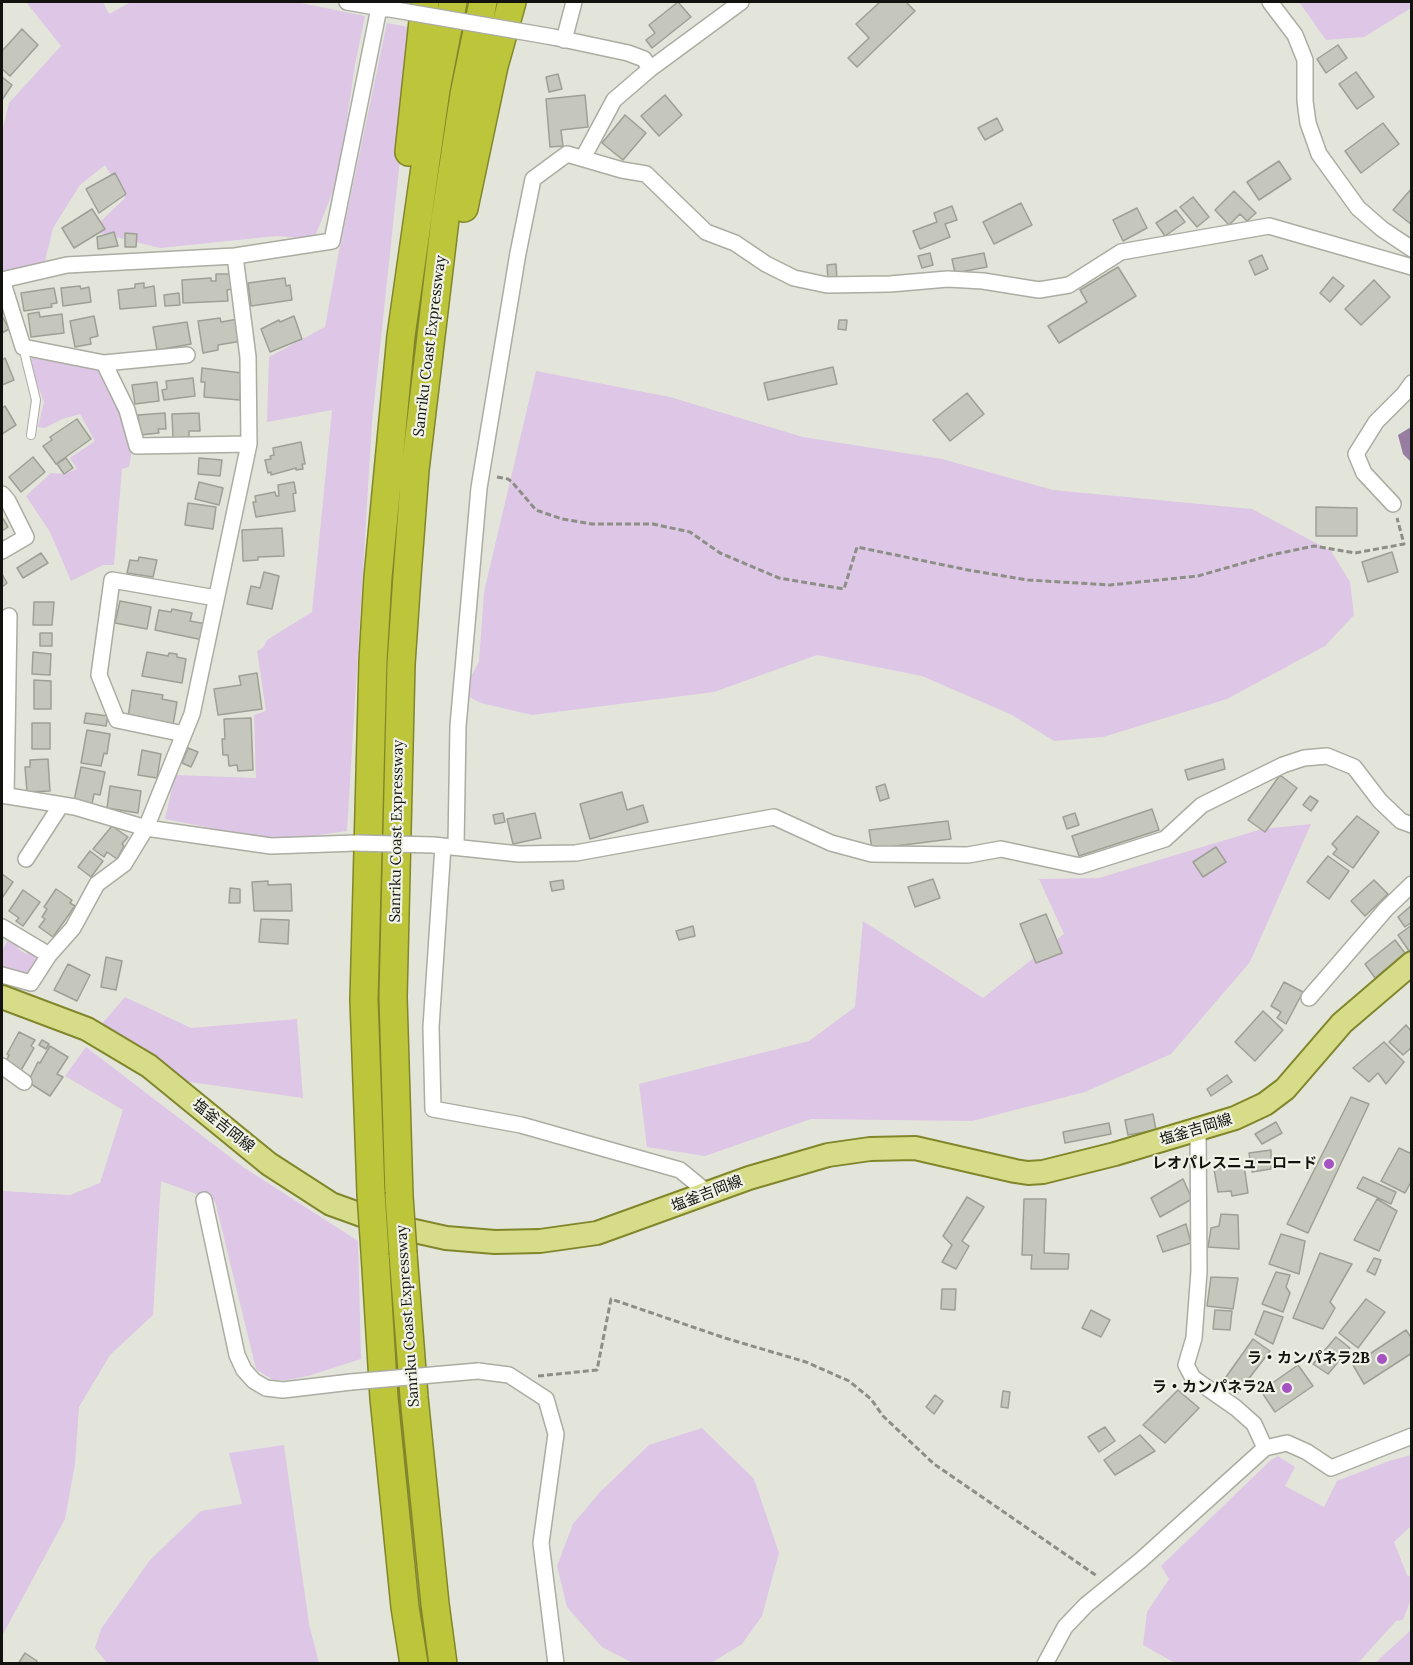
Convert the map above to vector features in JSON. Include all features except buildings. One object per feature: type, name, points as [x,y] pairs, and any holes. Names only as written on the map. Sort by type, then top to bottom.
[{"type":"highway","points":[[387,480],[405,198],[425,2]]},
{"type":"highway","name":"Sanriku Coast Expressway","points":[[414,1664],[405,1607],[384,1398],[371,1193],[364,1000],[373,661],[378,577],[401,336],[436,90],[453,2]]},
{"type":"highway","name":"Sanriku Coast Expressway","points":[[443,1664],[414,1397],[399,1197],[393,997],[396,829],[401,664],[415,470],[445,219],[464,94],[483,2]]},
{"type":"highway","points":[[415,470],[461,222],[494,66],[512,2]]},
{"type":"main road","name":"塩釜吉岡線","points":[[3,1000],[87,1029],[149,1066],[269,1164],[331,1204],[392,1226],[446,1239],[495,1242],[540,1241],[597,1233],[662,1211],[708,1192],[828,1155],[870,1149],[915,1148],[1028,1173],[1063,1168],[1198,1130],[1235,1118],[1266,1104],[1285,1089],[1342,1023],[1412,963]]},
{"type":"street","points":[[347,2],[559,39],[636,56],[644,59],[650,69]]},
{"type":"street","points":[[559,39],[574,2]]},
{"type":"street","points":[[583,158],[614,100],[650,69],[741,2]]},
{"type":"street","points":[[1270,2],[1295,35],[1305,60],[1305,101],[1308,123],[1319,154],[1358,208],[1382,230],[1412,249]]},
{"type":"street","points":[[187,355],[104,363],[23,347],[2,280],[67,265],[235,256],[332,241],[385,9]]},
{"type":"street","points":[[708,1192],[680,1170],[521,1125],[433,1109],[431,1027],[444,846],[458,726],[479,488],[518,253],[533,179],[567,154],[622,170],[646,174],[706,232],[735,243],[766,264],[794,278],[827,285],[890,284],[948,279],[983,281],[1039,290],[1069,285],[1121,252],[1269,226],[1412,267]]},
{"type":"street","points":[[2,975],[31,983],[49,955],[73,928],[97,884],[124,864],[146,828],[192,714],[249,444],[248,357],[235,256]]},
{"type":"street","points":[[104,363],[127,410],[137,446],[249,444]]},
{"type":"street","points":[[1393,504],[1364,473],[1356,454],[1376,422],[1412,383]]},
{"type":"street","points":[[2,494],[8,501],[26,537],[2,552]]},
{"type":"street","points":[[184,734],[117,720],[99,675],[112,580],[216,598]]},
{"type":"street","points":[[9,616],[4,795],[61,805],[146,828],[271,846],[356,843],[444,846],[519,854],[576,854],[774,817],[831,843],[872,854],[968,855],[1001,849],[1080,866],[1165,839],[1202,805],[1283,765],[1304,758],[1327,756],[1354,767],[1380,801],[1401,821],[1412,825]]},
{"type":"street","points":[[26,859],[61,805]]},
{"type":"street","points":[[1309,998],[1386,909],[1412,884]]},
{"type":"street","points":[[2,927],[49,955]]},
{"type":"street","points":[[2,1066],[24,1082]]},
{"type":"street","points":[[1198,1130],[1199,1271],[1194,1338],[1186,1365],[1193,1378],[1236,1407],[1254,1424],[1265,1448]]},
{"type":"street","points":[[204,1200],[237,1354],[244,1370],[254,1381],[266,1388],[283,1390],[478,1371],[509,1376],[546,1399],[556,1434],[541,1543],[556,1664]]},
{"type":"street","points":[[1045,1664],[1065,1627],[1086,1605],[1112,1585],[1265,1448],[1287,1443],[1307,1452],[1331,1468],[1412,1436]]},
{"type":"lane","points":[[23,347],[36,400],[31,435]]},
{"type":"path","points":[[497,477],[512,482],[536,510],[562,519],[592,524],[653,524],[690,532],[720,553],[779,578],[844,589],[857,548],[1028,580],[1110,585],[1198,576],[1271,555],[1314,546],[1355,553],[1404,544],[1393,504]]},
{"type":"path","points":[[520,1384],[540,1374],[597,1370],[611,1299],[725,1338],[806,1362],[849,1381],[871,1399],[883,1416],[934,1464],[1112,1585]]},
{"type":"shaded area","points":[[26,2],[103,2],[109,14],[131,2],[296,2],[365,16],[355,65],[338,179],[314,239],[276,236],[160,248],[100,233],[98,224],[125,198],[105,165],[80,185],[53,228],[45,261],[2,273],[2,132],[9,103],[61,46]]},
{"type":"shaded area","points":[[1299,2],[1411,2],[1411,8],[1364,37],[1326,40]]},
{"type":"shaded area","points":[[387,23],[414,28],[372,422],[347,831],[277,841],[165,819],[175,775],[256,778],[254,715],[266,711],[257,651],[263,648],[267,640],[312,612],[332,410],[267,422],[269,357],[325,327]]},
{"type":"shaded area","points":[[33,357],[99,368],[119,407],[132,450],[129,467],[122,469],[114,565],[103,565],[71,581],[50,532],[26,496],[51,473],[64,474],[77,469],[70,458],[95,441],[80,414],[62,419],[45,428],[38,427],[44,402],[29,362]]},
{"type":"shaded area","points":[[536,371],[670,397],[803,437],[942,459],[1053,490],[1252,509],[1331,551],[1350,582],[1354,615],[1325,646],[1227,699],[1103,737],[1054,741],[1012,715],[922,676],[817,655],[714,692],[532,715],[481,703],[462,693],[479,662],[484,592]]},
{"type":"shaded area","points":[[1411,427],[1411,462],[1403,454],[1398,435]]},
{"type":"shaded area","points":[[1311,824],[1250,962],[1171,1054],[1085,1092],[972,1121],[811,1119],[705,1156],[647,1147],[639,1084],[809,1041],[855,1007],[863,921],[983,998],[1064,934],[1039,879],[1099,878],[1262,829]]},
{"type":"shaded area","points":[[9,938],[20,944],[18,949],[26,954],[29,949],[33,952],[37,961],[33,971],[24,974],[2,967],[2,951]]},
{"type":"shaded area","points":[[125,997],[191,1028],[297,1019],[303,1098],[183,1081],[157,1058],[100,1026]]},
{"type":"shaded area","points":[[86,1047],[243,1167],[358,1241],[361,1359],[308,1376],[287,1380],[273,1380],[256,1369],[215,1201],[161,1181],[153,1315],[110,1355],[79,1407],[75,1464],[65,1519],[2,1636],[2,1191],[70,1195],[100,1183],[123,1110],[65,1076]]},
{"type":"shaded area","points":[[702,1428],[754,1479],[779,1553],[762,1616],[742,1644],[711,1663],[633,1663],[602,1647],[567,1607],[557,1566],[573,1524],[600,1492],[649,1445]]},
{"type":"shaded area","points":[[284,1445],[309,1624],[319,1663],[107,1663],[95,1648],[101,1629],[150,1560],[201,1511],[242,1504],[229,1453]]},
{"type":"shaded area","points":[[1411,1455],[1411,1526],[1394,1542],[1407,1575],[1411,1577],[1411,1599],[1403,1620],[1396,1621],[1358,1663],[1175,1663],[1143,1645],[1147,1612],[1169,1579],[1161,1566],[1271,1460],[1278,1456],[1295,1467],[1285,1486],[1324,1507],[1337,1481]]},
{"type":"shaded area","points":[[1411,1630],[1411,1663],[1375,1663]]},
{"type":"place","name":"レオパレスニューロード","points":[[1329,1164]]},
{"type":"place","name":"ラ・カンパネラ2B","points":[[1382,1359]]},
{"type":"place","name":"ラ・カンパネラ2A","points":[[1287,1388]]}]
